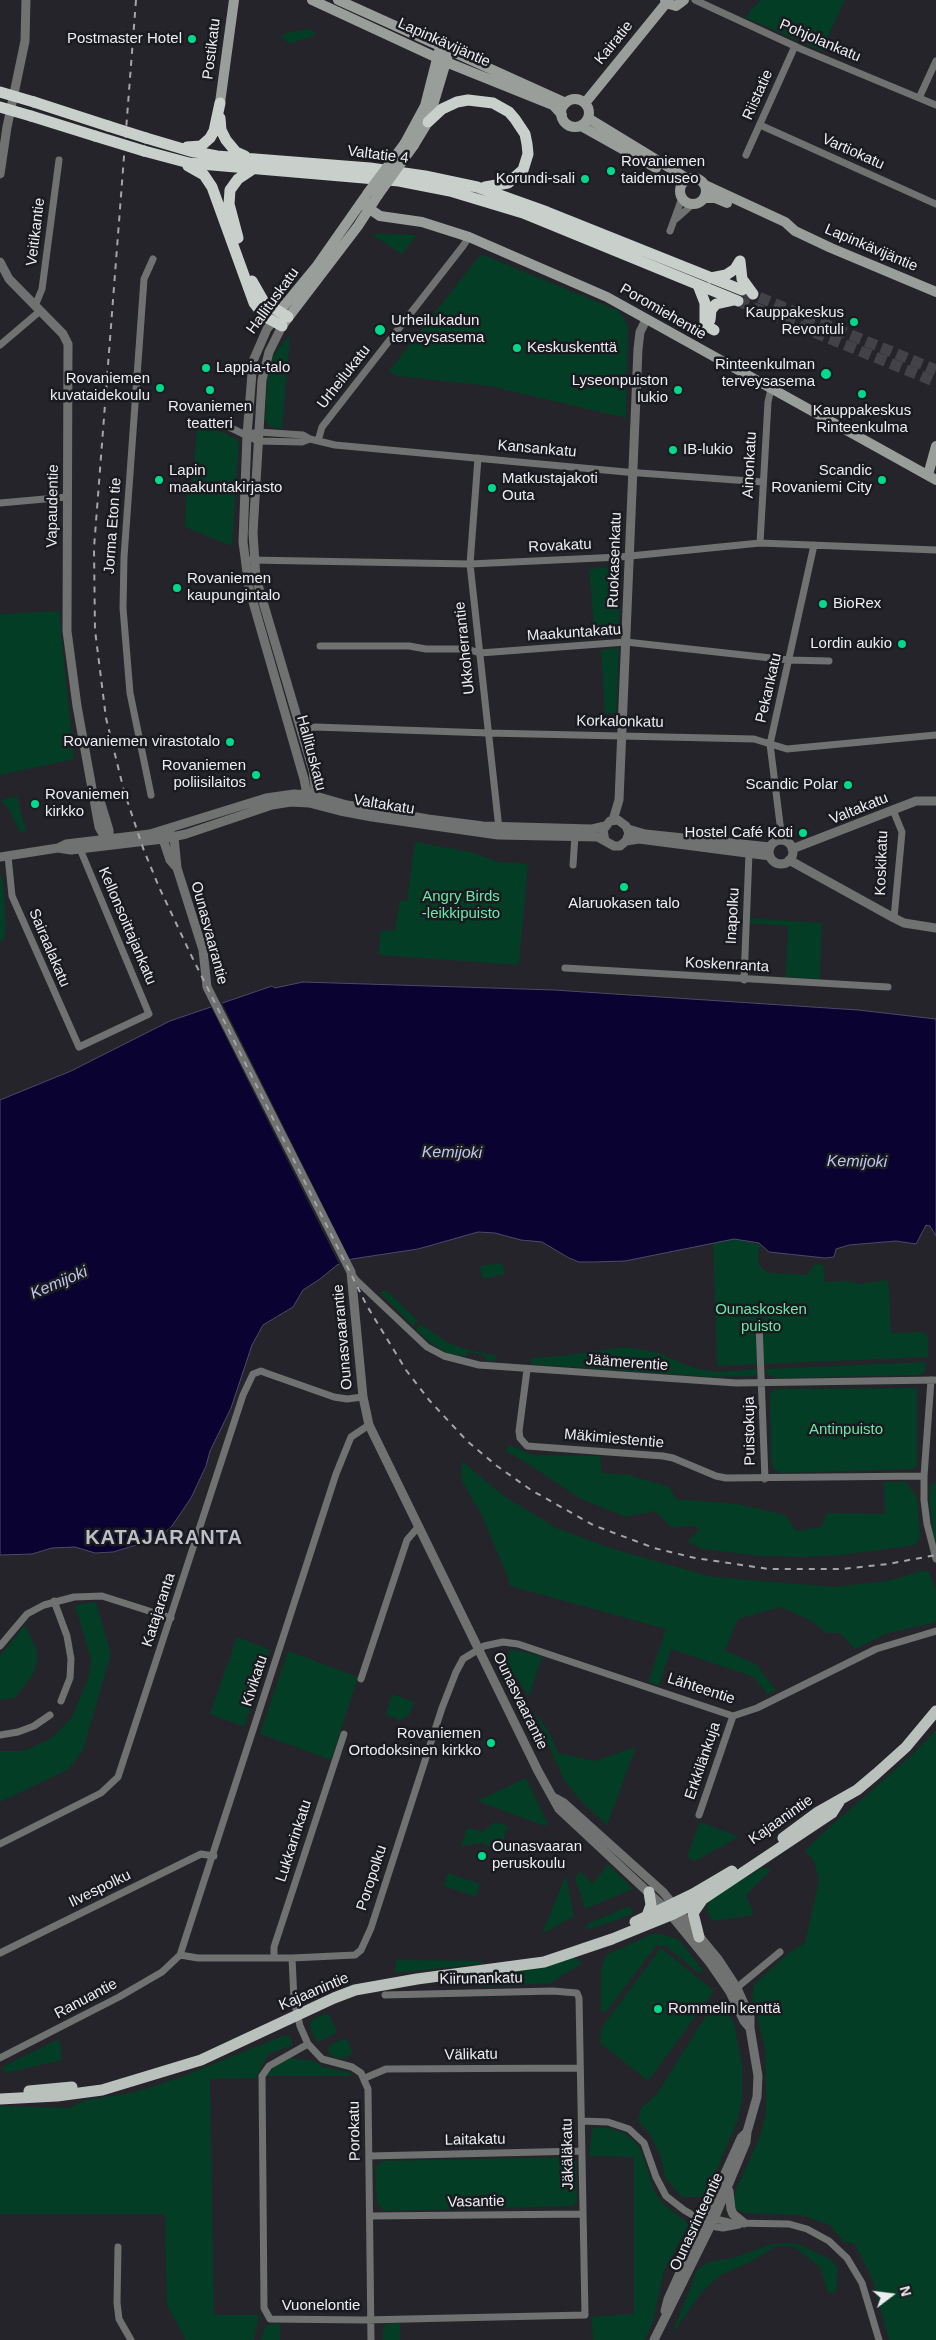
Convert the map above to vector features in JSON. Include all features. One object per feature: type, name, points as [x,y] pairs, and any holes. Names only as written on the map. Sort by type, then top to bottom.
[{"type":"highway","name":"Valtatie 4","points":[[0,92],[177,147],[252,164],[399,181],[473,197],[523,213],[698,285],[742,296]]},
{"type":"highway","points":[[428,122],[442,109],[457,102],[468,100],[493,103],[515,119],[525,134],[527,144],[528,154],[523,170],[512,181],[503,185],[477,187]]},
{"type":"highway","points":[[177,147],[192,148],[206,143],[214,131],[220,103]]},
{"type":"highway","points":[[220,103],[221,130],[226,140],[236,152],[252,164],[234,182],[230,190],[229,204],[255,290],[280,319]]},
{"type":"highway","name":"Valtatie 4","points":[[0,106],[175,160],[370,168],[425,176],[477,187],[547,212],[711,278],[742,296]]},
{"type":"highway","points":[[175,160],[199,171],[210,183],[250,295],[257,309],[280,319]]},
{"type":"highway","points":[[698,285],[705,303],[705,325],[714,330],[710,320],[713,307],[719,302],[742,296],[740,261],[735,269],[726,274],[711,278]]},
{"type":"main road","name":"Postikatu","points":[[220,103],[234,0]]},
{"type":"main road","name":"Lapinkävijäntie","points":[[312,0],[441,59],[553,105],[562,115]]},
{"type":"main road","name":"Lapinkävijäntie","points":[[338,0],[566,103]]},
{"type":"main road","points":[[666,1],[676,6],[684,0]]},
{"type":"main road","name":"Kairatie","points":[[584,103],[666,1]]},
{"type":"main road","name":"Hallituskatu","points":[[410,144],[446,48]]},
{"type":"main road","name":"Hallituskatu","points":[[280,319],[316,267],[428,122],[441,59]]},
{"type":"main road","points":[[576,100],[584,103],[589,110],[585,122],[573,127],[568,125],[562,115],[566,103],[576,100]]},
{"type":"main road","points":[[585,122],[685,182],[699,179],[705,186],[704,198],[700,203],[693,204],[682,198],[680,191],[685,182]]},
{"type":"main road","name":"Lapinkävijäntie","points":[[705,186],[785,222],[795,231]]},
{"type":"main road","name":"Lapinkävijäntie","points":[[704,198],[715,198],[783,228],[795,231],[852,258],[936,292]]},
{"type":"main road","name":"Poromiehentie","points":[[369,200],[380,216],[422,222],[468,237],[607,297],[932,478]]},
{"type":"main road","points":[[932,478],[936,446]]},
{"type":"main road","points":[[839,1802],[857,1790],[895,1758],[919,1733],[936,1711]]},
{"type":"main road","name":"Kajaanintie","points":[[521,1964],[535,1957],[610,1932],[647,1916],[703,1898],[832,1814],[839,1802]]},
{"type":"main road","name":"Kajaanintie","points":[[0,2099],[84,2093],[129,2082],[201,2060],[297,2014],[334,1998],[368,1987],[544,1962],[579,1950],[672,1909],[740,1866],[818,1812],[839,1802]]},
{"type":"main road","points":[[647,1916],[652,1905],[650,1892]]},
{"type":"main road","points":[[699,1937],[693,1913],[703,1898]]},
{"type":"main road","name":"Kajaanintie","points":[[0,2092],[129,2082]]},
{"type":"street","points":[[0,174],[7,127],[26,41],[26,0]]},
{"type":"street","name":"Pohjolankatu","points":[[695,0],[795,46],[936,105]]},
{"type":"street","name":"Riistatie","points":[[746,156],[795,46]]},
{"type":"street","points":[[919,98],[936,60]]},
{"type":"street","name":"Vartiokatu","points":[[760,125],[936,204]]},
{"type":"street","name":"Veitikantie","points":[[38,308],[59,160]]},
{"type":"street","points":[[676,219],[675,213],[682,198]]},
{"type":"street","points":[[670,231],[676,219],[693,204]]},
{"type":"street","name":"Urheilukatu","points":[[318,441],[322,427],[463,246],[468,237]]},
{"type":"street","name":"Jorma Eton tie","points":[[151,795],[130,692],[123,608],[124,557],[144,278],[153,259]]},
{"type":"street","name":"Vapaudentie","points":[[0,262],[9,279],[63,334],[68,344],[68,631],[77,706],[91,775],[99,828],[108,841]]},
{"type":"street","points":[[0,345],[38,308]]},
{"type":"street","name":"Hallituskatu","points":[[280,319],[259,345],[253,361],[242,534],[249,588],[310,798]]},
{"type":"street","name":"Hallituskatu","points":[[280,319],[264,371],[258,436],[253,533],[256,578],[313,770],[310,798]]},
{"type":"street","name":"Ruokasenkatu","points":[[617,825],[622,810],[619,802],[638,349],[640,332],[646,320]]},
{"type":"street","name":"Ainonkatu","points":[[760,542],[762,482],[768,402],[771,389]]},
{"type":"street","name":"Kansankatu","points":[[227,426],[247,435],[302,442],[310,439],[335,445],[762,482]]},
{"type":"street","name":"Ukkoherrantie","points":[[478,458],[470,564],[499,831]]},
{"type":"street","points":[[0,503],[67,497]]},
{"type":"street","name":"Rovakatu","points":[[244,560],[470,564],[629,556],[760,542],[936,550]]},
{"type":"street","name":"Pekankatu","points":[[782,840],[770,744],[814,544]]},
{"type":"street","name":"Maakuntakatu","points":[[320,646],[409,646],[426,650],[467,649],[480,653],[626,642],[789,660],[829,661]]},
{"type":"street","points":[[275,644],[268,652],[278,656]]},
{"type":"street","name":"Korkalonkatu","points":[[302,731],[315,727],[488,734],[754,739],[786,749],[936,735]]},
{"type":"street","points":[[293,743],[302,731]]},
{"type":"street","name":"Valtakatu","points":[[108,841],[167,830],[275,796],[310,798],[499,831],[598,837],[614,846],[620,846],[626,841]]},
{"type":"street","name":"Valtakatu","points":[[108,841],[174,837],[272,805],[310,798]]},
{"type":"street","name":"Valtakatu","points":[[792,849],[916,801],[936,801]]},
{"type":"street","name":"Koskikatu","points":[[893,810],[902,832],[894,918]]},
{"type":"street","points":[[605,841],[603,830],[617,825],[626,841],[639,839],[749,853],[770,852]]},
{"type":"street","name":"Valtakatu","points":[[499,831],[592,829],[617,825],[645,834],[770,852]]},
{"type":"street","points":[[164,839],[167,830],[174,837]]},
{"type":"street","points":[[572,864],[576,836]]},
{"type":"street","name":"Ounasvaarantie","points":[[174,837],[177,868],[202,950],[207,987],[350,1272],[363,1397],[369,1425],[538,1771],[553,1797],[565,1816],[650,1892],[672,1909]]},
{"type":"street","name":"Ounasvaarantie","points":[[164,839],[170,860],[177,868]]},
{"type":"street","points":[[770,852],[775,842],[782,840],[789,843],[792,849],[792,855],[789,860]]},
{"type":"street","points":[[4,856],[58,848],[66,844],[108,841]]},
{"type":"street","points":[[58,848],[64,850],[80,849],[108,841]]},
{"type":"street","name":"Kellonsoittajankatu","points":[[79,1047],[149,1014],[80,849]]},
{"type":"street","points":[[770,852],[778,863],[789,860],[894,918],[913,925],[936,928]]},
{"type":"street","name":"Inapolku","points":[[744,980],[749,853]]},
{"type":"street","name":"Sairaalakatu","points":[[4,856],[12,896],[79,1047]]},
{"type":"street","name":"Koskenranta","points":[[565,968],[888,987]]},
{"type":"street","name":"Jäämerentie","points":[[350,1272],[420,1341],[435,1352],[466,1363],[527,1370],[680,1380],[763,1382],[934,1380]]},
{"type":"street","points":[[353,1300],[358,1292],[367,1290]]},
{"type":"street","name":"Puistokuja","points":[[759,1324],[763,1382],[765,1479]]},
{"type":"street","name":"Mäkimiestentie","points":[[527,1370],[519,1431],[520,1438],[528,1446],[663,1456],[673,1458],[716,1476],[765,1479],[924,1476]]},
{"type":"street","name":"Katajaranta","points":[[0,1844],[101,1793],[113,1784],[123,1766],[243,1395],[253,1374],[261,1371],[334,1397],[346,1399],[363,1397]]},
{"type":"street","points":[[934,1380],[924,1476],[926,1516],[936,1559]]},
{"type":"street","name":"Kivikatu","points":[[180,1955],[214,1856],[336,1474],[351,1437],[369,1425]]},
{"type":"street","points":[[361,1679],[407,1540],[419,1526]]},
{"type":"street","points":[[0,1646],[27,1614],[54,1601],[85,1596],[102,1596],[171,1618]]},
{"type":"street","points":[[54,1601],[68,1636],[71,1660],[70,1678],[61,1701]]},
{"type":"street","name":"Lähteentie","points":[[479,1649],[496,1642],[518,1644],[734,1716],[757,1708],[876,1648],[936,1632]]},
{"type":"street","name":"Poropolku","points":[[180,1955],[198,1958],[292,1958],[354,1955],[366,1942],[442,1708],[460,1664],[479,1649]]},
{"type":"street","points":[[0,1735],[18,1732],[34,1726],[50,1715]]},
{"type":"street","name":"Erkkilänkuja","points":[[699,1815],[734,1716]]},
{"type":"street","name":"Lukkarinkatu","points":[[274,1958],[274,1947],[344,1734]]},
{"type":"street","name":"Ounasvaarantie","points":[[553,1797],[564,1803],[598,1833],[672,1909]]},
{"type":"street","name":"Ilvespolku","points":[[0,1953],[201,1854],[214,1856]]},
{"type":"street","name":"Ounasrinteentie","points":[[672,1909],[718,1959],[734,1990],[744,2021],[750,2028],[758,2076],[757,2097],[746,2142],[731,2183],[710,2221]]},
{"type":"street","name":"Ounasrinteentie","points":[[672,1909],[734,1990]]},
{"type":"street","points":[[734,1990],[780,1952]]},
{"type":"street","name":"Ranuantie","points":[[0,2058],[119,1997],[162,1972],[180,1955]]},
{"type":"street","points":[[292,1958],[293,1992],[297,2014],[308,2044],[322,2059],[352,2068],[365,2078]]},
{"type":"street","name":"Kiirunankatu","points":[[385,1995],[560,1991],[577,1993]]},
{"type":"street","name":"Jäkäläkatu","points":[[577,1993],[579,1998],[585,2315]]},
{"type":"street","name":"Vuonelontie","points":[[308,2044],[269,2066],[262,2076],[264,2308],[270,2319],[371,2320],[585,2315]]},
{"type":"street","name":"Välikatu","points":[[365,2078],[386,2069],[580,2068]]},
{"type":"street","name":"Porokatu","points":[[365,2078],[368,2088],[371,2340]]},
{"type":"street","points":[[582,2121],[608,2122],[621,2125],[637,2135],[649,2154],[656,2178],[666,2196],[684,2210],[710,2221],[732,2227],[744,2223],[789,2224],[807,2229],[829,2241],[847,2258],[862,2283],[878,2340]]},
{"type":"street","name":"Ounasrinteentie","points":[[654,2340],[675,2302],[710,2221],[741,2138],[747,2132]]},
{"type":"street","name":"Laitakatu","points":[[369,2156],[582,2151]]},
{"type":"street","points":[[731,2183],[731,2209],[744,2223]]},
{"type":"street","name":"Vasantie","points":[[370,2216],[584,2214]]},
{"type":"street","points":[[118,2248],[116,2281],[119,2319],[131,2340]]},
{"type":"green space","points":[[761,0],[845,0],[821,51],[745,17]]},
{"type":"green space","points":[[309,29],[317,34],[290,44],[282,38],[285,33]]},
{"type":"green space","points":[[371,234],[417,235],[402,254]]},
{"type":"green space","name":"Keskuskenttä","points":[[481,254],[617,310],[628,326],[626,418],[489,386],[397,376],[389,371]]},
{"type":"green space","points":[[290,335],[282,429],[271,427],[265,421],[268,372],[274,354]]},
{"type":"green space","points":[[197,425],[213,428],[236,439],[239,444],[232,546],[185,527],[186,494],[192,491]]},
{"type":"green space","points":[[620,566],[619,635],[595,636],[589,569]]},
{"type":"green space","points":[[59,611],[74,759],[0,775],[0,614]]},
{"type":"green space","points":[[619,648],[616,713],[605,714],[601,650]]},
{"type":"green space","points":[[17,796],[25,829],[28,830],[20,832],[10,811],[1,800]]},
{"type":"green space","name":"Angry Birds -leikkipuisto","points":[[415,842],[471,852],[498,862],[528,864],[519,965],[379,955],[380,931],[395,930],[400,900],[407,901]]},
{"type":"green space","points":[[0,875],[3,879],[6,927],[4,940],[0,941]]},
{"type":"green space","points":[[746,918],[822,923],[820,979],[786,977],[788,926],[746,923]]},
{"type":"green space","name":"Ounaskosken puisto","points":[[734,1239],[761,1245],[758,1252],[759,1265],[767,1273],[807,1275],[815,1264],[823,1265],[825,1282],[847,1281],[861,1284],[887,1280],[891,1333],[923,1332],[928,1338],[927,1357],[717,1366],[713,1243]]},
{"type":"green space","points":[[502,1263],[505,1274],[483,1279],[480,1266]]},
{"type":"green space","points":[[386,1290],[418,1321],[413,1326],[380,1293]]},
{"type":"green space","points":[[421,1324],[448,1343],[497,1356],[494,1361],[487,1361],[483,1355],[467,1352],[466,1357],[449,1354],[432,1344],[417,1331],[416,1329]]},
{"type":"green space","points":[[626,1347],[659,1353],[702,1370],[720,1372],[756,1369],[756,1376],[711,1377],[530,1364],[531,1358]]},
{"type":"green space","points":[[926,1362],[925,1372],[919,1375],[777,1378],[765,1371],[767,1369]]},
{"type":"green space","name":"Antinpuisto","points":[[917,1388],[917,1466],[913,1469],[781,1473],[774,1469],[771,1460],[770,1394],[775,1389]]},
{"type":"green space","points":[[510,1445],[533,1455],[600,1456],[602,1473],[629,1475],[669,1487],[676,1499],[737,1504],[785,1515],[796,1531],[822,1527],[827,1513],[885,1514],[884,1482],[906,1482],[917,1498],[920,1537],[915,1545],[842,1555],[804,1557],[759,1556],[703,1549],[687,1542],[699,1530],[696,1526],[671,1527],[655,1511],[626,1517],[581,1499],[505,1451]]},
{"type":"green space","points":[[462,1461],[501,1494],[556,1528],[610,1548],[712,1577],[834,1587],[887,1581],[923,1571],[929,1572],[936,1590],[936,1620],[933,1623],[888,1633],[855,1649],[840,1633],[827,1633],[810,1620],[780,1607],[738,1619],[725,1651],[756,1664],[776,1691],[767,1694],[754,1677],[671,1649],[659,1685],[648,1682],[666,1629],[510,1586],[481,1514],[461,1479]]},
{"type":"green space","points":[[936,1483],[935,1544],[929,1499],[931,1484]]},
{"type":"green space","points":[[96,1602],[111,1654],[83,1750],[69,1769],[0,1802],[0,1751],[24,1751],[52,1738],[72,1717],[89,1676],[91,1659],[75,1605]]},
{"type":"green space","points":[[25,1625],[37,1650],[37,1663],[33,1674],[15,1698],[0,1700],[0,1656]]},
{"type":"green space","points":[[237,1637],[270,1650],[244,1727],[210,1714]]},
{"type":"green space","points":[[510,1649],[542,1656],[529,1697],[506,1662]]},
{"type":"green space","points":[[288,1651],[358,1677],[331,1760],[260,1734]]},
{"type":"green space","points":[[392,1694],[414,1702],[409,1715],[401,1720],[386,1715]]},
{"type":"green space","points":[[533,1709],[550,1734],[558,1753],[595,1761],[636,1747],[607,1825],[583,1803],[564,1780]]},
{"type":"green space","points":[[936,1730],[936,2340],[889,2340],[872,2278],[855,2244],[844,2242],[830,2225],[801,2215],[745,2213],[736,2209],[734,2198],[737,2187],[760,2137],[766,2113],[765,2048],[752,1996],[754,1984],[789,1953],[805,1943],[819,1880],[814,1861],[805,1851],[913,1754]]},
{"type":"green space","points":[[526,1778],[548,1824],[545,1826],[477,1801]]},
{"type":"green space","points":[[495,1822],[508,1826],[500,1849],[481,1843],[461,1846],[467,1828],[483,1832]]},
{"type":"green space","points":[[700,1822],[739,1837],[695,1861],[687,1857]]},
{"type":"green space","points":[[608,1864],[633,1889],[585,1909],[575,1878],[580,1872],[593,1884]]},
{"type":"green space","points":[[763,1867],[771,1870],[746,1895],[754,1915],[713,1921],[707,1912],[708,1899]]},
{"type":"green space","points":[[448,1873],[480,1884],[476,1897],[444,1886]]},
{"type":"green space","points":[[566,1875],[574,1916],[542,1934]]},
{"type":"green space","points":[[630,1906],[633,1914],[587,1930],[587,1924]]},
{"type":"green space","points":[[652,1934],[661,1934],[679,1940],[703,1970],[699,1973],[667,1947],[657,1945],[606,2012],[601,2011],[601,1970],[606,1955]]},
{"type":"green space","name":"Rommelin kenttä","points":[[661,1948],[714,1991],[648,2081],[600,2043],[602,2027]]},
{"type":"green space","points":[[570,1957],[579,1960],[581,1964],[550,1983],[482,1987],[483,1980]]},
{"type":"green space","points":[[396,1960],[482,1961],[482,1964],[395,1973]]},
{"type":"green space","points":[[714,2003],[723,2003],[734,2024],[742,2064],[742,2102],[737,2122],[705,2197],[682,2197],[665,2178],[661,2157],[649,2132],[638,2121],[641,2108],[657,2094]]},
{"type":"green space","points":[[324,2014],[329,2015],[336,2033],[318,2042],[314,2038],[310,2026],[313,2019]]},
{"type":"green space","points":[[283,2036],[289,2036],[293,2045],[268,2054],[256,2078],[210,2079],[214,2315],[259,2315],[254,2340],[186,2340],[167,2305],[165,2214],[0,2214],[0,2106],[70,2108],[85,2100],[132,2093],[176,2079]]},
{"type":"green space","points":[[342,2039],[346,2039],[352,2051],[350,2055],[346,2058],[337,2058],[330,2055],[329,2046]]},
{"type":"green space","points":[[57,2040],[60,2043],[62,2060],[5,2073],[2,2067]]},
{"type":"green space","points":[[290,2058],[314,2061],[323,2067],[347,2072],[353,2076],[266,2076],[272,2069]]},
{"type":"green space","points":[[592,2128],[608,2128],[624,2133],[634,2141],[641,2150],[654,2191],[662,2203],[689,2224],[664,2271],[653,2321],[645,2340],[593,2340],[591,2317],[634,2314],[634,2157],[589,2156]]},
{"type":"green space","points":[[571,2157],[576,2161],[577,2202],[572,2206],[385,2211],[377,2204],[375,2167],[382,2161]]},
{"type":"green space","points":[[773,2244],[798,2244],[830,2259],[836,2265],[838,2268],[836,2292],[828,2293],[820,2267],[793,2246],[777,2246],[750,2262],[719,2276],[701,2293],[671,2336],[697,2270],[708,2262],[732,2258]]},
{"type":"green space","points":[[400,2323],[400,2340],[383,2340],[383,2328],[387,2324]]},
{"type":"green space","points":[[269,2324],[280,2324],[280,2340],[261,2340],[265,2327]]},
{"type":"water","name":"Kemijoki","points":[[303,982],[554,990],[858,1010],[936,1019],[936,1236],[930,1226],[926,1225],[916,1244],[896,1241],[849,1245],[836,1249],[834,1257],[825,1258],[769,1252],[759,1243],[734,1239],[625,1261],[579,1262],[542,1242],[521,1240],[495,1233],[478,1232],[418,1249],[352,1259],[337,1265],[303,1290],[293,1307],[263,1325],[252,1345],[231,1408],[210,1451],[206,1466],[191,1498],[172,1526],[164,1533],[146,1542],[113,1552],[95,1553],[75,1547],[52,1548],[32,1554],[0,1555],[0,1100],[71,1071],[170,1021],[272,986],[275,988]]},
{"type":"pier","points":[[221,1001],[351,1262],[340,1266],[210,1005]]},
{"type":"tunnel","points":[[744,291],[936,370]]},
{"type":"tunnel","points":[[738,301],[936,382]]},
{"type":"railway","points":[[136,0],[94,548],[95,630],[106,718],[124,791],[143,848],[159,887],[192,957],[367,1306],[406,1370],[429,1400],[467,1441],[497,1466],[531,1490],[593,1525],[654,1548],[695,1558],[769,1569],[842,1569],[888,1564],[936,1555]]},
{"type":"place","name":"Postmaster Hotel","points":[[192,39]]},
{"type":"place","name":"Rovaniemen taidemuseo","points":[[611,171]]},
{"type":"place","name":"Korundi-sali","points":[[585,179]]},
{"type":"place","name":"Kauppakeskus Revontuli","points":[[854,322]]},
{"type":"place","name":"Urheilukadun terveysasema","points":[[380,330]]},
{"type":"place","name":"Keskuskenttä","points":[[517,348]]},
{"type":"place","name":"Lappia-talo","points":[[206,368]]},
{"type":"place","name":"Rinteenkulman terveysasema","points":[[826,374]]},
{"type":"place","name":"Rovaniemen kuvataidekoulu","points":[[160,388]]},
{"type":"place","name":"Rovaniemen teatteri","points":[[210,390]]},
{"type":"place","name":"Lyseonpuiston lukio","points":[[678,390]]},
{"type":"place","name":"Kauppakeskus Rinteenkulma","points":[[862,394]]},
{"type":"place","name":"IB-lukio","points":[[673,450]]},
{"type":"place","name":"Lapin maakuntakirjasto","points":[[159,480]]},
{"type":"place","name":"Scandic Rovaniemi City","points":[[882,480]]},
{"type":"place","name":"Matkustajakoti Outa","points":[[492,488]]},
{"type":"place","name":"Rovaniemen kaupungintalo","points":[[177,588]]},
{"type":"place","name":"BioRex","points":[[823,604]]},
{"type":"place","name":"Lordin aukio","points":[[902,644]]},
{"type":"place","name":"Rovaniemen virastotalo","points":[[230,742]]},
{"type":"place","name":"Rovaniemen poliisilaitos","points":[[256,775]]},
{"type":"place","name":"Scandic Polar","points":[[848,785]]},
{"type":"place","name":"Rovaniemen kirkko","points":[[35,804]]},
{"type":"place","name":"Hostel Café Koti","points":[[803,833]]},
{"type":"place","name":"Alaruokasen talo","points":[[624,887]]},
{"type":"place","name":"Rovaniemen Ortodoksinen kirkko","points":[[491,1743]]},
{"type":"place","name":"Ounasvaaran peruskoulu","points":[[482,1856]]},
{"type":"place","name":"Rommelin kenttä","points":[[658,2009]]},
{"type":"district","name":"KATAJARANTA","points":[[164,1538]]}]
